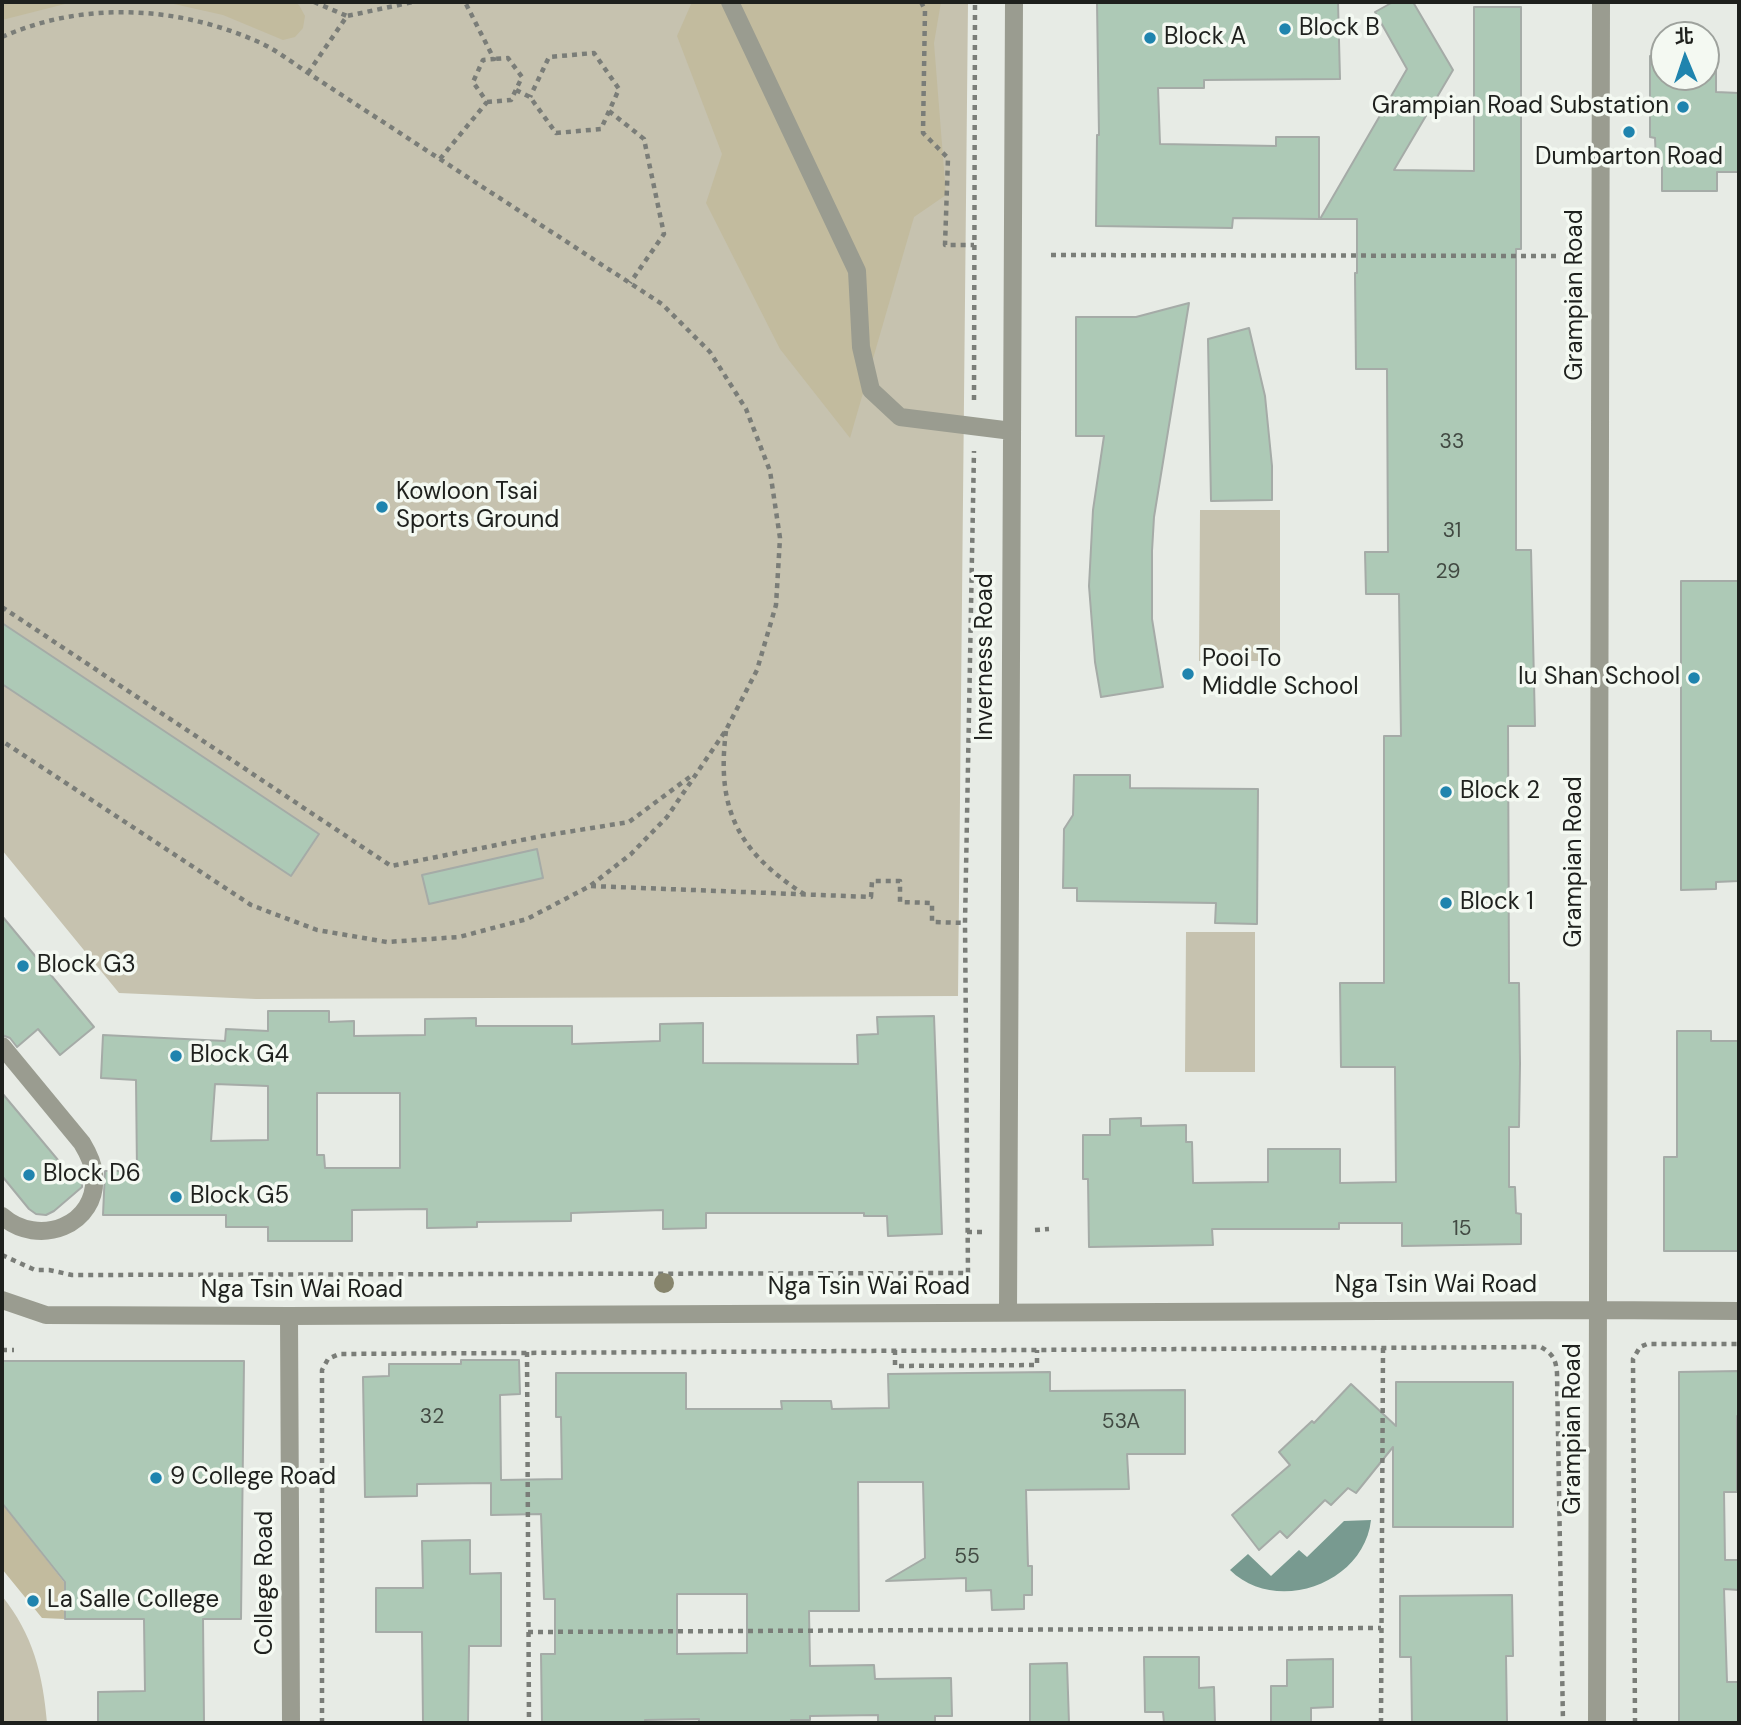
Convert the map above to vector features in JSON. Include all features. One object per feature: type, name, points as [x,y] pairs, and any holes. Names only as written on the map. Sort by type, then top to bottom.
[{"type":"street","points":[[730,2],[857,271],[861,347],[871,390],[901,417],[1012,431]]},
{"type":"street","name":"Inverness Road","points":[[1008,1312],[1014,2]]},
{"type":"street","name":"Grampian Road","points":[[1597,1723],[1601,2]]},
{"type":"street","points":[[2,1046],[82,1143],[91,1158],[95,1175],[93,1192],[86,1207],[75,1220],[60,1229],[27,1231],[11,1224],[2,1216]]},
{"type":"street","name":"Nga Tsin Wai Road","points":[[2,1300],[46,1315],[1739,1311]]},
{"type":"street","name":"College Road","points":[[289,1315],[291,1723]]},
{"type":"path","points":[[314,2],[347,16],[412,2]]},
{"type":"path","points":[[465,2],[494,59]]},
{"type":"path","points":[[921,2],[925,10],[923,133],[948,158],[946,245],[974,245]]},
{"type":"path","points":[[2,1255],[35,1270],[49,1270],[72,1276],[968,1273],[965,923],[974,426],[975,2]]},
{"type":"path","points":[[2,37],[19,29],[67,16],[118,10],[169,14],[219,26],[254,40],[308,73],[662,304],[710,352],[746,408],[770,471],[780,538],[776,605],[758,670],[726,730],[658,826],[631,855],[590,886],[527,919],[459,937],[387,942],[317,930],[251,905],[2,741]]},
{"type":"path","points":[[308,73],[347,16]]},
{"type":"path","points":[[516,90],[530,97],[556,133],[601,129],[619,89],[594,53],[549,57],[530,97]]},
{"type":"path","points":[[440,159],[487,102],[512,100],[522,77],[508,58],[484,60],[473,82],[487,102]]},
{"type":"path","points":[[609,111],[644,139],[664,234],[630,283]]},
{"type":"path","points":[[1051,255],[1563,256]]},
{"type":"path","points":[[2,607],[391,866],[629,822],[695,774]]},
{"type":"path","points":[[726,730],[722,763],[726,795],[736,826],[754,854],[778,877],[805,894]]},
{"type":"path","points":[[590,886],[871,897],[872,881],[900,881],[900,902],[932,903],[932,922],[965,923]]},
{"type":"path","points":[[1634,1723],[1633,1359],[1640,1347],[1647,1344],[1739,1344]]},
{"type":"path","points":[[322,1723],[322,1370],[328,1359],[339,1354],[1541,1347],[1549,1351],[1556,1360],[1563,1723]]},
{"type":"path","points":[[1381,1723],[1383,1348]]},
{"type":"path","points":[[2,1350],[14,1350]]},
{"type":"path","points":[[895,1350],[895,1366],[908,1366],[1037,1365],[1037,1350]]},
{"type":"path","points":[[527,1352],[529,1723]]},
{"type":"path","points":[[528,1632],[1381,1628]]},
{"type":"shaded area","points":[[2,2],[968,2],[958,996],[256,999],[119,993],[2,850]]},
{"type":"shaded area","points":[[2,2],[87,2],[65,4],[2,20]]},
{"type":"shaded area","points":[[165,2],[294,2],[305,16],[303,28],[295,37],[283,40],[223,15]]},
{"type":"shaded area","points":[[692,2],[941,2],[934,43],[946,195],[914,217],[850,438],[780,349],[706,203],[722,154],[677,36]]},
{"type":"shaded area","points":[[1200,510],[1280,510],[1280,661],[1199,661]]},
{"type":"shaded area","points":[[1186,932],[1255,932],[1255,1072],[1185,1072]]},
{"type":"shaded area","points":[[2,1503],[64,1582],[65,1619],[42,1618],[2,1569]]},
{"type":"shaded area","points":[[2,1596],[22,1625],[35,1656],[43,1688],[47,1723],[2,1723]]},
{"type":"water","points":[[1371,1520],[1365,1542],[1352,1561],[1335,1576],[1315,1586],[1293,1591],[1270,1590],[1249,1583],[1230,1570],[1248,1554],[1271,1576],[1299,1550],[1307,1557],[1344,1521]]},
{"type":"building","points":[[1097,2],[1338,2],[1340,79],[1204,80],[1204,88],[1158,88],[1160,144],[1276,146],[1276,137],[1319,137],[1319,219],[1233,218],[1232,228],[1096,226],[1099,135]]},
{"type":"building","points":[[1393,2],[1413,2],[1453,70],[1394,170],[1474,171],[1474,7],[1521,7],[1521,249],[1516,249],[1516,550],[1531,550],[1535,726],[1508,726],[1509,983],[1519,983],[1520,1064],[1519,1127],[1509,1127],[1509,1187],[1515,1187],[1516,1213],[1521,1214],[1521,1244],[1402,1246],[1402,1223],[1339,1223],[1339,1229],[1212,1229],[1213,1245],[1089,1247],[1088,1179],[1083,1179],[1083,1135],[1110,1135],[1110,1119],[1141,1118],[1141,1126],[1186,1125],[1186,1142],[1192,1142],[1193,1183],[1268,1182],[1268,1149],[1340,1149],[1340,1183],[1396,1182],[1395,1067],[1341,1067],[1340,983],[1384,983],[1384,736],[1401,736],[1399,594],[1366,594],[1365,552],[1388,552],[1387,369],[1356,369],[1357,219],[1320,219],[1407,69],[1375,12]]},
{"type":"building","name":"Grampian Road Substation","points":[[1650,91],[1739,93],[1739,172],[1717,172],[1717,191],[1662,191],[1662,161],[1656,161],[1655,138],[1650,137]]},
{"type":"building","points":[[1189,303],[1154,517],[1152,619],[1163,687],[1101,697],[1095,662],[1089,586],[1093,510],[1104,436],[1076,436],[1076,317],[1136,317]]},
{"type":"building","points":[[1249,328],[1265,396],[1272,466],[1272,500],[1211,501],[1208,339]]},
{"type":"building","name":"Iu Shan School","points":[[1681,581],[1739,581],[1739,881],[1716,882],[1716,889],[1681,890]]},
{"type":"building","points":[[2,623],[319,834],[291,876],[2,684]]},
{"type":"building","points":[[1074,775],[1130,775],[1130,788],[1258,789],[1257,924],[1215,923],[1216,903],[1077,901],[1077,888],[1063,888],[1064,829],[1073,815]]},
{"type":"building","points":[[537,849],[543,878],[429,904],[422,875]]},
{"type":"building","name":"Block G3","points":[[2,916],[94,1027],[60,1055],[38,1029],[17,1047],[10,1038],[2,1035]]},
{"type":"building","points":[[268,1011],[329,1011],[329,1022],[354,1021],[354,1036],[425,1035],[425,1019],[476,1018],[476,1026],[572,1026],[572,1044],[660,1041],[660,1024],[703,1023],[703,1063],[858,1064],[857,1035],[878,1034],[877,1017],[934,1016],[942,1234],[888,1236],[887,1216],[864,1216],[864,1213],[706,1213],[706,1228],[663,1229],[663,1210],[571,1213],[571,1221],[477,1222],[477,1227],[427,1228],[427,1209],[352,1210],[352,1241],[268,1241],[268,1227],[226,1227],[226,1215],[103,1215],[105,1171],[137,1171],[136,1080],[101,1078],[103,1035],[225,1041],[226,1029],[268,1031]],"holes":[[[215,1084],[268,1086],[268,1140],[211,1141]],[[317,1093],[400,1093],[400,1168],[325,1168],[324,1155],[317,1155]]]},
{"type":"building","points":[[1677,1031],[1711,1031],[1711,1041],[1739,1041],[1739,1251],[1664,1251],[1664,1157],[1677,1157]]},
{"type":"building","name":"Block D6","points":[[2,1093],[68,1172],[82,1172],[82,1187],[46,1215],[36,1214],[29,1209],[2,1176]]},
{"type":"building","points":[[461,1360],[519,1360],[520,1394],[500,1395],[501,1480],[562,1479],[561,1417],[556,1417],[556,1373],[686,1373],[686,1409],[782,1409],[781,1401],[831,1401],[832,1409],[889,1408],[888,1374],[1050,1372],[1050,1391],[1185,1390],[1185,1454],[1127,1454],[1129,1489],[1026,1490],[1028,1566],[1032,1566],[1032,1595],[1024,1595],[1024,1609],[992,1610],[991,1590],[966,1591],[966,1578],[886,1581],[925,1558],[923,1482],[858,1482],[859,1611],[809,1611],[810,1666],[874,1665],[875,1679],[951,1678],[952,1716],[935,1716],[935,1723],[878,1723],[878,1715],[810,1716],[810,1720],[791,1720],[791,1723],[699,1723],[699,1719],[645,1720],[645,1723],[542,1723],[541,1654],[555,1654],[555,1599],[544,1599],[541,1514],[491,1515],[491,1483],[417,1484],[417,1496],[365,1497],[363,1377],[389,1376],[389,1364],[461,1364]],"holes":[[[677,1594],[747,1594],[747,1653],[677,1654]]]},
{"type":"building","points":[[2,1361],[244,1361],[241,1619],[203,1619],[204,1723],[98,1723],[98,1692],[145,1691],[144,1619],[65,1619],[65,1582],[2,1503]]},
{"type":"building","points":[[1739,1371],[1737,1492],[1724,1492],[1725,1560],[1739,1560],[1739,1590],[1724,1589],[1727,1682],[1739,1682],[1739,1723],[1679,1723],[1679,1372]]},
{"type":"building","points":[[1396,1382],[1513,1382],[1513,1527],[1393,1527],[1393,1447],[1356,1493],[1348,1488],[1331,1505],[1325,1500],[1287,1538],[1280,1531],[1259,1550],[1232,1515],[1290,1465],[1279,1452],[1312,1421],[1314,1423],[1351,1384],[1396,1426]]},
{"type":"building","points":[[470,1540],[470,1574],[501,1573],[501,1646],[469,1646],[468,1723],[423,1723],[422,1632],[376,1632],[376,1588],[423,1588],[422,1541]]},
{"type":"building","points":[[1512,1595],[1513,1656],[1506,1656],[1507,1723],[1412,1723],[1411,1657],[1400,1657],[1400,1596]]},
{"type":"building","points":[[1144,1657],[1199,1657],[1199,1688],[1214,1687],[1215,1723],[1164,1723],[1163,1712],[1145,1712]]},
{"type":"building","points":[[1333,1659],[1333,1707],[1311,1708],[1311,1723],[1271,1723],[1271,1686],[1287,1686],[1287,1660]]},
{"type":"building","points":[[1067,1663],[1069,1723],[1030,1723],[1030,1664]]},
{"type":"place","name":"Block B","points":[[1285,29]]},
{"type":"place","name":"Block A","points":[[1150,38]]},
{"type":"place","name":"Grampian Road Substation","points":[[1683,107]]},
{"type":"place","name":"Dumbarton Road","points":[[1629,132]]},
{"type":"place","name":"Kowloon Tsai Sports Ground","points":[[382,507]]},
{"type":"place","name":"Pooi To Middle School","points":[[1188,674]]},
{"type":"place","name":"Iu Shan School","points":[[1694,678]]},
{"type":"place","name":"Block 2","points":[[1446,792]]},
{"type":"place","name":"Block 1","points":[[1446,903]]},
{"type":"place","name":"Block G3","points":[[23,966]]},
{"type":"place","name":"Block G4","points":[[176,1056]]},
{"type":"place","name":"Block D6","points":[[29,1175]]},
{"type":"place","name":"Block G5","points":[[176,1197]]},
{"type":"place","name":"9 College Road","points":[[156,1478]]},
{"type":"place","name":"La Salle College","points":[[33,1601]]}]
